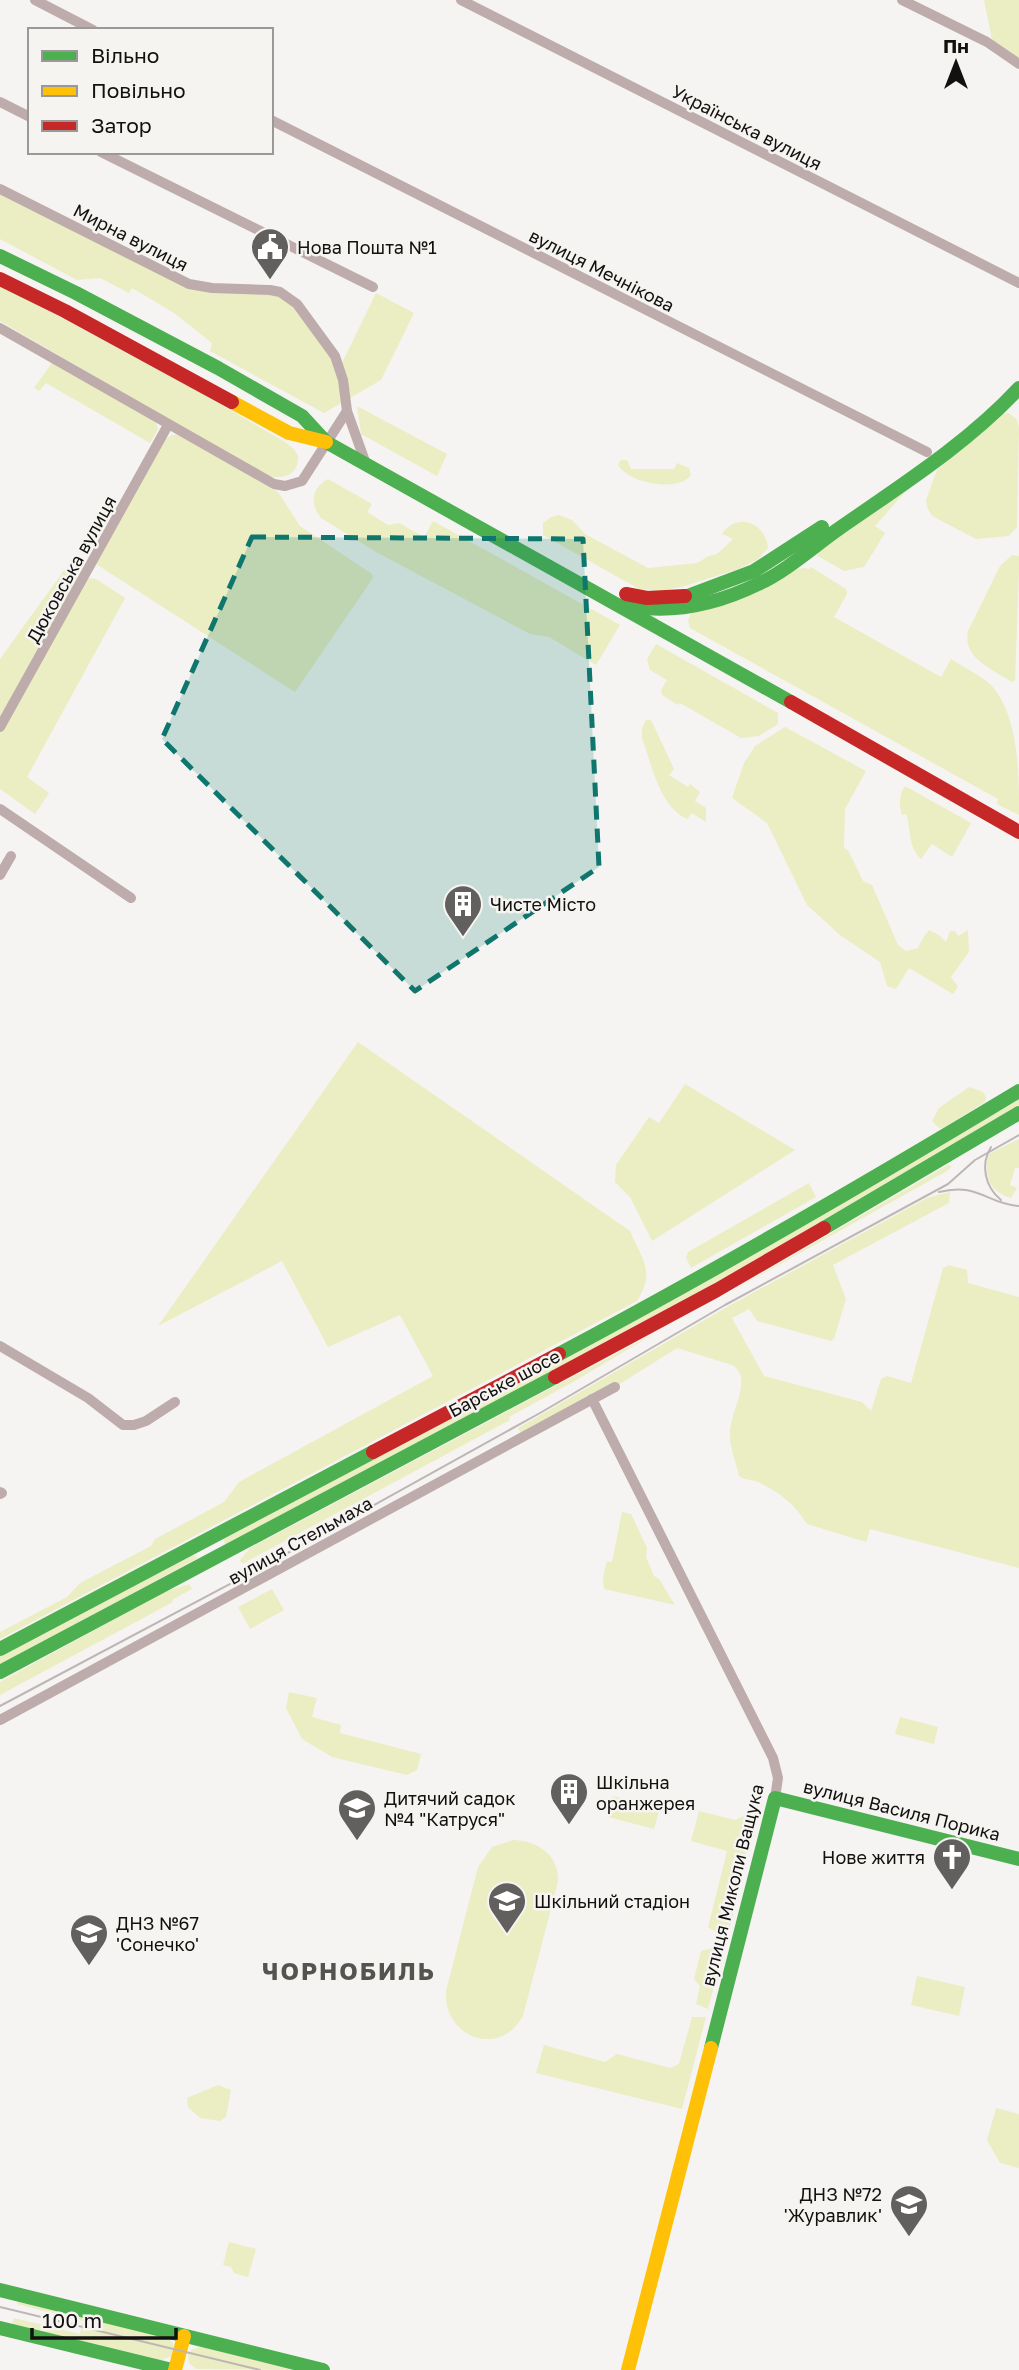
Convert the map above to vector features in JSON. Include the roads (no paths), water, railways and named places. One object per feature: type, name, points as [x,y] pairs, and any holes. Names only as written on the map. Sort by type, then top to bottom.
[{"type":"main road","points":[[0,257],[76,293],[218,368],[302,416],[327,442]]},
{"type":"main road","points":[[0,279],[77,317],[289,433],[327,442],[582,583],[1018,831]]},
{"type":"main road","points":[[616,603],[639,609],[665,611],[692,608],[737,594],[761,583],[931,464],[1003,405],[1019,388]]},
{"type":"main road","points":[[659,629],[660,619],[677,600],[754,571],[923,450],[966,436]]},
{"type":"main road","points":[[582,583],[647,598],[689,596]]},
{"type":"main road","points":[[0,1648],[640,1311],[872,1180],[1019,1091]]},
{"type":"main road","name":"Барське шосе","points":[[0,1672],[717,1290],[1019,1113]]},
{"type":"main road","points":[[206,1541],[216,1559]]},
{"type":"main road","name":"вулиця Василя Порика","points":[[775,1798],[1019,1859]]},
{"type":"main road","name":"вулиця Миколи Ващука","points":[[628,2370],[775,1798]]},
{"type":"main road","points":[[0,2290],[323,2370]]},
{"type":"main road","points":[[0,2328],[174,2370],[184,2336]]},
{"type":"street","points":[[35,0],[89,28]]},
{"type":"street","name":"Українська вулиця","points":[[461,0],[1019,283]]},
{"type":"street","points":[[902,0],[987,42],[1019,64]]},
{"type":"street","points":[[0,102],[28,116]]},
{"type":"street","name":"вулиця Мечнікова","points":[[273,121],[923,450]]},
{"type":"street","points":[[105,154],[373,287]]},
{"type":"street","name":"Мирна вулиця","points":[[0,189],[189,284],[212,288],[270,290],[289,297],[304,312],[335,356],[343,380],[347,411],[366,464]]},
{"type":"street","points":[[0,328],[264,480],[285,486],[302,481],[347,411]]},
{"type":"street","name":"Дюковська вулиця","points":[[0,727],[168,425]]},
{"type":"street","points":[[0,809],[131,898]]},
{"type":"street","points":[[0,875],[11,856]]},
{"type":"street","points":[[0,1346],[88,1398],[124,1425],[134,1425],[146,1420],[174,1402]]},
{"type":"street","name":"вулиця Стельмаха","points":[[0,1720],[615,1387]]},
{"type":"street","name":"вулиця Миколи Ващука","points":[[592,1399],[773,1758],[778,1778],[775,1798]]},
{"type":"tram line","points":[[0,1706],[275,1560],[540,1413],[725,1305],[948,1184],[975,1160],[1019,1135]]},
{"type":"tram line","points":[[991,1147],[986,1161],[986,1175],[991,1189],[1001,1200]]},
{"type":"tram line","points":[[939,1192],[963,1190],[1019,1206]]},
{"type":"tram line","points":[[0,2307],[260,2370]]},
{"type":"place","name":"Нова Пошта №1","points":[[270,281]]},
{"type":"place","name":"Чисте Місто","points":[[463,938]]},
{"type":"place","name":"Шкільна оранжерея","points":[[569,1826]]},
{"type":"place","name":"Дитячий садок №4 \"Катруся\"","points":[[357,1842]]},
{"type":"place","name":"Нове життя","points":[[952,1891]]},
{"type":"place","name":"Шкільний стадіон","points":[[507,1935]]},
{"type":"place","name":"ДНЗ №67 'Сонечко'","points":[[89,1967]]},
{"type":"place","name":"ДНЗ №72 'Журавлик'","points":[[909,2238]]},
{"type":"district","name":"ЧОРНОБИЛЬ","points":[[349,1970]]}]
